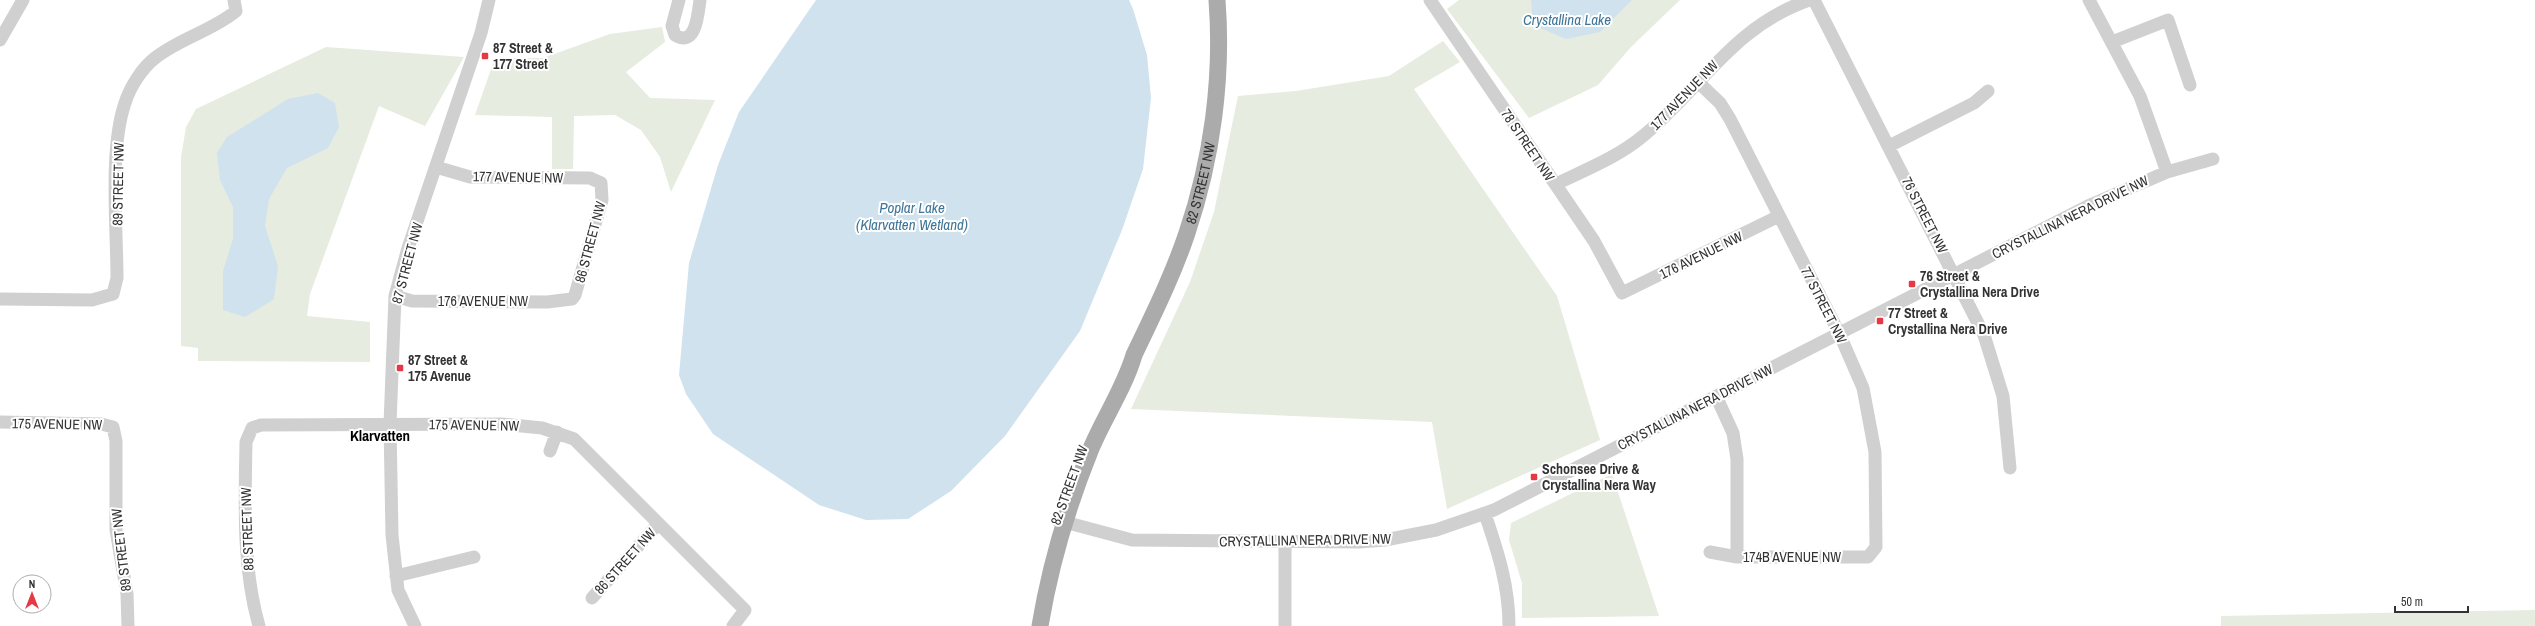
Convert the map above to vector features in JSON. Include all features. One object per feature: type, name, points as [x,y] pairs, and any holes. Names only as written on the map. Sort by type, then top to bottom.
[{"type":"main road","name":"82 STREET NW","points":[[1032,626],[1041,573],[1061,522],[1090,452],[1129,370],[1134,355],[1187,234],[1207,158],[1216,77],[1218,0]]},
{"type":"main road","name":"82 STREET NW","points":[[1040,626],[1049,575],[1061,522]]},
{"type":"street","points":[[0,40],[23,0]]},
{"type":"street","name":"87 STREET NW","points":[[415,626],[398,590],[392,535],[390,424],[395,296],[408,248],[481,33],[489,0]]},
{"type":"street","points":[[679,0],[672,26],[675,35],[680,38],[688,38],[693,33],[700,0]]},
{"type":"street","name":"78 STREET NW","points":[[1430,0],[1594,241],[1622,292]]},
{"type":"street","name":"177 AVENUE NW","points":[[1556,184],[1615,154],[1644,136],[1743,36],[1780,13],[1809,0]]},
{"type":"street","name":"76 STREET NW","points":[[1814,0],[1890,146],[1984,335],[1997,374],[2004,402],[2010,468]]},
{"type":"street","points":[[2089,0],[2140,96],[2167,172]]},
{"type":"street","name":"89 STREET NW","points":[[0,299],[92,300],[113,294],[117,278],[117,144],[125,102],[140,75],[154,59],[172,46],[226,19],[235,5]]},
{"type":"street","points":[[2112,42],[2168,20],[2190,85]]},
{"type":"street","name":"77 STREET NW","points":[[1697,81],[1720,104],[1730,119],[1839,333],[1864,388],[1874,438],[1876,540],[1873,552]]},
{"type":"street","points":[[1890,146],[1974,102],[1988,91]]},
{"type":"street","name":"CRYSTALLINA NERA DRIVE NW","points":[[1061,522],[1132,540],[1284,542],[1385,540],[1436,530],[1485,514],[2088,206],[2167,172],[2213,159]]},
{"type":"street","name":"177 AVENUE NW","points":[[436,167],[470,177],[590,178],[601,183]]},
{"type":"street","name":"86 STREET NW","points":[[572,299],[575,295],[602,200],[601,183]]},
{"type":"street","name":"176 AVENUE NW","points":[[1622,292],[1779,216]]},
{"type":"street","name":"176 AVENUE NW","points":[[395,296],[412,301],[547,302],[572,299]]},
{"type":"street","points":[[1716,396],[1733,433],[1737,459],[1737,557]]},
{"type":"street","name":"175 AVENUE NW","points":[[0,422],[101,424],[113,427]]},
{"type":"street","name":"175 AVENUE NW","points":[[249,432],[261,425],[390,424],[502,424],[542,428],[557,432],[574,439],[745,610],[733,626]]},
{"type":"street","name":"89 STREET NW","points":[[113,427],[116,441],[116,530],[127,594],[128,626]]},
{"type":"street","name":"88 STREET NW","points":[[249,432],[246,442],[245,538],[250,595],[259,626]]},
{"type":"street","points":[[550,451],[557,432]]},
{"type":"street","points":[[1485,514],[1504,575],[1508,594],[1509,626]]},
{"type":"street","name":"86 STREET NW","points":[[592,598],[658,524]]},
{"type":"street","points":[[1284,542],[1285,626]]},
{"type":"street","name":"174B AVENUE NW","points":[[1710,552],[1737,557],[1862,558],[1873,552]]},
{"type":"street","points":[[396,576],[474,557]]},
{"type":"shaded area","points":[[1459,0],[1680,0],[1631,47],[1598,85],[1529,118],[1447,9]]},
{"type":"shaded area","points":[[662,27],[665,42],[626,72],[650,98],[715,100],[671,192],[660,157],[641,130],[615,115],[574,116],[573,169],[552,169],[552,117],[475,115],[495,58],[543,58],[610,34]]},
{"type":"shaded area","points":[[1443,41],[1460,62],[1414,89],[1557,296],[1600,440],[1447,509],[1432,422],[1131,409],[1190,282],[1214,212],[1238,96],[1296,91],[1389,76]]},
{"type":"shaded area","points":[[326,47],[464,57],[425,126],[379,106],[310,294],[307,316],[370,322],[370,362],[198,361],[198,348],[181,346],[181,157],[186,127],[196,109]]},
{"type":"shaded area","points":[[1612,474],[1659,616],[1522,618],[1522,583],[1509,540],[1511,523]]},
{"type":"shaded area","points":[[2535,610],[2535,626],[2221,626],[2221,616]]},
{"type":"water","name":"Poplar Lake (Klarvatten Wetland)","points":[[816,0],[1129,0],[1147,55],[1151,98],[1143,169],[1122,230],[1080,331],[1005,436],[951,491],[908,519],[866,520],[819,505],[713,434],[686,394],[679,375],[689,263],[718,165],[739,112]]},
{"type":"water","name":"Crystallina Lake","points":[[1531,0],[1632,0],[1600,32],[1566,39],[1533,25]]},
{"type":"water","points":[[318,93],[335,103],[339,127],[328,148],[287,168],[269,199],[265,226],[278,266],[274,299],[245,317],[223,310],[223,271],[233,239],[233,207],[220,180],[217,153],[227,137],[288,99]]},
{"type":"place","name":"87 Street & 177 Street","points":[[485,56]]},
{"type":"place","name":"76 Street & Crystallina Nera Drive","points":[[1912,284]]},
{"type":"place","name":"77 Street & Crystallina Nera Drive","points":[[1880,321]]},
{"type":"place","name":"87 Street & 175 Avenue","points":[[400,368]]},
{"type":"place","name":"Schonsee Drive & Crystallina Nera Way","points":[[1534,477]]},
{"type":"district","name":"Klarvatten","points":[[380,435]]}]
